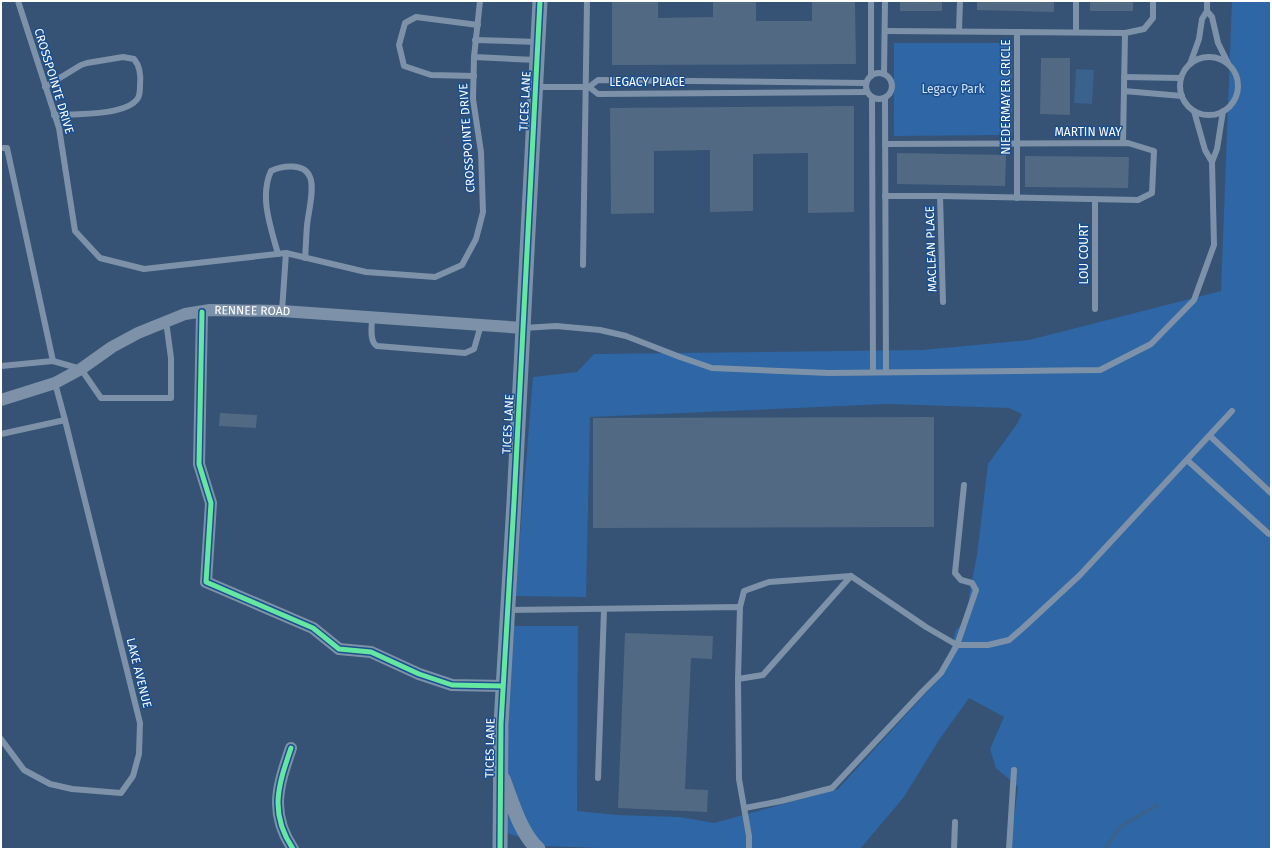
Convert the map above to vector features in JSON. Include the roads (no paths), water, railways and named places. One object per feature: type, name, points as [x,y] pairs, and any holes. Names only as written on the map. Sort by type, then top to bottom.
[{"type":"street","name":"TICES LANE","points":[[500,849],[500,773],[503,686],[540,1]]},
{"type":"street","name":"RENNEE ROAD","points":[[1,400],[55,383],[81,369],[112,347],[138,333],[185,314],[210,310],[282,311],[523,328]]},
{"type":"street","points":[[202,312],[199,464],[211,503],[206,582],[313,628],[339,649],[371,652],[419,674],[452,685],[503,686]]},
{"type":"street","points":[[290,748],[282,774],[278,796],[278,809],[280,825],[293,849]]},
{"type":"street","points":[[500,773],[520,822],[532,843],[538,849]]},
{"type":"lane","name":"CROSSPOINTE DRIVE","points":[[18,1],[59,128],[75,231],[100,258],[144,269],[286,253],[366,272],[435,277],[462,266],[476,239],[483,212],[481,152],[473,99],[475,40],[480,1]]},
{"type":"lane","points":[[583,265],[587,87],[586,1]]},
{"type":"lane","points":[[871,1],[871,76],[866,83],[867,92],[872,98],[880,100],[885,99]]},
{"type":"lane","points":[[884,74],[885,1]]},
{"type":"lane","points":[[960,1],[960,32]]},
{"type":"lane","points":[[1076,1],[1076,32]]},
{"type":"lane","name":"NIEDERMAYER CRICLE","points":[[1017,198],[1017,32],[1125,33],[1144,29],[1153,18],[1153,1]]},
{"type":"lane","points":[[1190,64],[1199,39],[1202,19],[1207,11],[1207,1]]},
{"type":"lane","points":[[1207,11],[1212,17],[1218,44],[1234,72],[1238,89],[1230,106],[1223,111],[1209,115],[1194,111],[1187,105],[1180,88],[1184,70],[1190,64],[1205,57],[1214,57],[1229,65]]},
{"type":"lane","points":[[474,76],[431,75],[404,66],[399,45],[405,23],[416,17],[478,25]]},
{"type":"lane","points":[[885,31],[1017,32]]},
{"type":"lane","points":[[1122,143],[1125,33]]},
{"type":"lane","points":[[475,40],[538,42]]},
{"type":"lane","points":[[45,87],[81,65],[87,63],[123,57],[134,59],[137,62],[140,73],[140,86],[138,97],[135,102],[118,110],[108,112],[54,115]]},
{"type":"lane","points":[[474,57],[537,61]]},
{"type":"lane","points":[[871,76],[880,73],[884,74],[888,76],[892,84],[890,93],[885,99],[886,372]]},
{"type":"lane","points":[[1124,77],[1181,78]]},
{"type":"lane","name":"LEGACY PLACE","points":[[866,83],[598,80],[587,87],[598,94],[867,92]]},
{"type":"lane","points":[[536,87],[587,87]]},
{"type":"lane","points":[[1124,92],[1182,96]]},
{"type":"lane","points":[[872,98],[873,372]]},
{"type":"lane","points":[[1194,111],[1205,150],[1212,162]]},
{"type":"lane","points":[[523,328],[556,326],[607,332],[626,336],[712,368],[829,373],[1100,370],[1152,344],[1194,300],[1214,245],[1212,162],[1217,148],[1223,111]]},
{"type":"lane","name":"MARTIN WAY","points":[[885,144],[1122,143],[1154,151],[1152,193],[1138,200],[885,196]]},
{"type":"lane","points":[[1,148],[7,148],[53,361]]},
{"type":"lane","points":[[278,254],[267,212],[265,191],[268,177],[271,171],[278,168],[299,167],[309,174],[311,178],[311,195],[305,258]]},
{"type":"lane","name":"MACLEAN PLACE","points":[[940,196],[943,302]]},
{"type":"lane","name":"LOU COURT","points":[[1095,199],[1095,308]]},
{"type":"lane","points":[[873,214],[885,215]]},
{"type":"lane","points":[[282,311],[286,253]]},
{"type":"lane","points":[[372,318],[372,340],[375,345],[465,353],[474,349],[481,325]]},
{"type":"lane","points":[[1,366],[53,361],[81,369],[101,398],[171,398],[171,358],[166,321]]},
{"type":"lane","name":"LAKE AVENUE","points":[[1,739],[24,770],[50,784],[72,789],[121,793],[133,776],[139,754],[140,723],[55,383]]},
{"type":"lane","points":[[749,849],[749,836],[745,808],[739,779],[738,679],[740,607],[744,591],[769,582],[851,576],[926,627],[957,646],[988,645],[1008,640],[1024,628],[1080,575],[1232,411]]},
{"type":"lane","points":[[1,434],[65,420]]},
{"type":"lane","points":[[1210,436],[1271,493]]},
{"type":"lane","points":[[1187,460],[1269,534],[1271,534]]},
{"type":"lane","points":[[745,808],[781,801],[832,788],[923,691],[942,673],[957,646],[976,590],[972,583],[961,580],[955,572],[964,485]]},
{"type":"lane","points":[[738,679],[763,675],[851,576]]},
{"type":"lane","points":[[508,610],[604,610],[740,607]]},
{"type":"lane","points":[[598,778],[604,610]]},
{"type":"lane","points":[[1010,849],[1014,770]]},
{"type":"lane","points":[[954,849],[955,822]]},
{"type":"waterway","points":[[1105,849],[1120,827],[1157,805]]},
{"type":"park label","name":"Legacy Park","points":[[953,89]]}]
